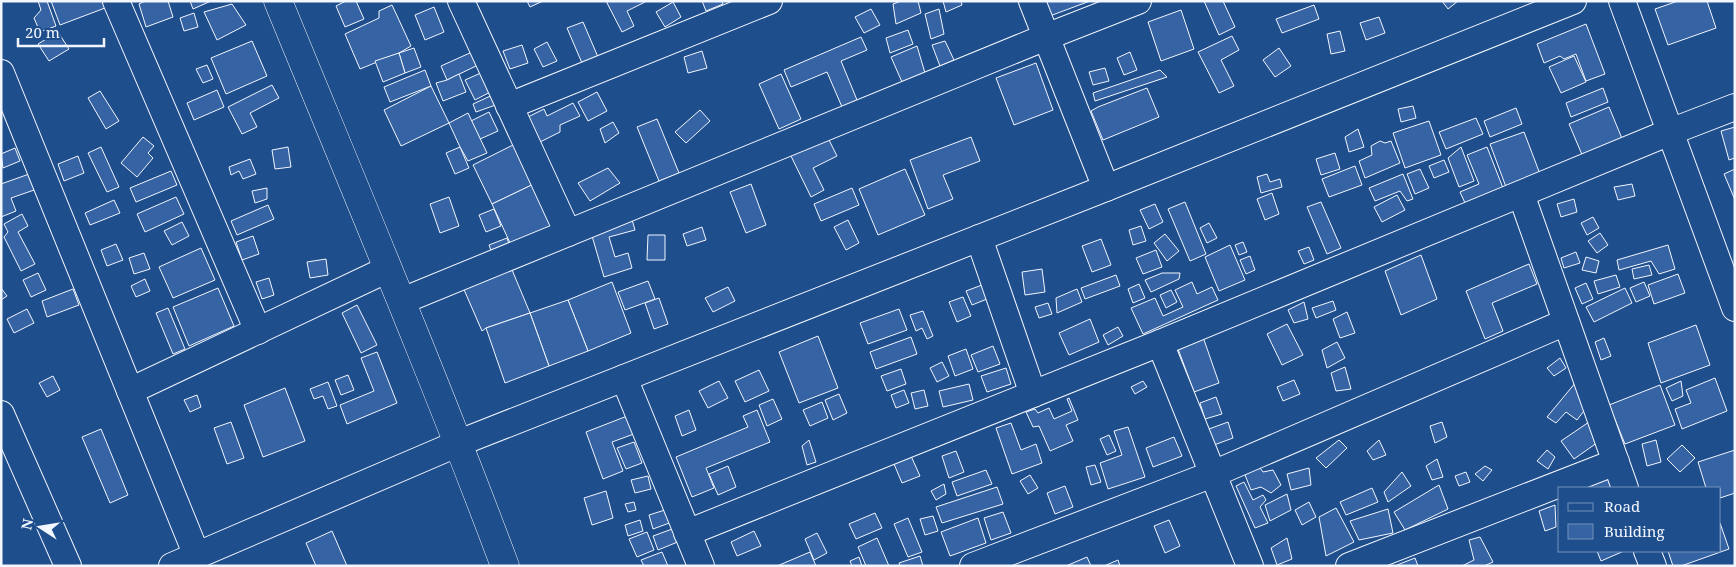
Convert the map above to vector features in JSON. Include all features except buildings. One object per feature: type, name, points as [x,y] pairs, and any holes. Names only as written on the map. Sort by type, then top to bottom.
[{"type":"street","points":[[116,1],[258,331]]},
{"type":"street","points":[[278,1],[402,301],[459,443],[505,566]]},
{"type":"street","points":[[461,1],[568,233]]},
{"type":"street","points":[[509,106],[769,1]]},
{"type":"street","points":[[1032,1],[1106,188]]},
{"type":"street","points":[[402,301],[1138,1]]},
{"type":"street","points":[[172,566],[459,443],[1574,1]]},
{"type":"street","points":[[1622,1],[1735,308]]},
{"type":"street","points":[[1,73],[11,123],[130,391],[197,556]]},
{"type":"street","points":[[687,533],[1160,343],[1670,132],[1735,107]]},
{"type":"street","points":[[1521,194],[1625,487]]},
{"type":"street","points":[[978,238],[1033,394]]},
{"type":"street","points":[[130,391],[388,269]]},
{"type":"street","points":[[973,566],[1213,474],[1566,322]]},
{"type":"street","points":[[1160,343],[1250,566]]},
{"type":"street","points":[[624,378],[701,566]]},
{"type":"street","points":[[4,426],[68,566]]},
{"type":"street","points":[[1349,566],[1616,462]]},
{"type":"street","points":[[1647,552],[1653,566]]}]
